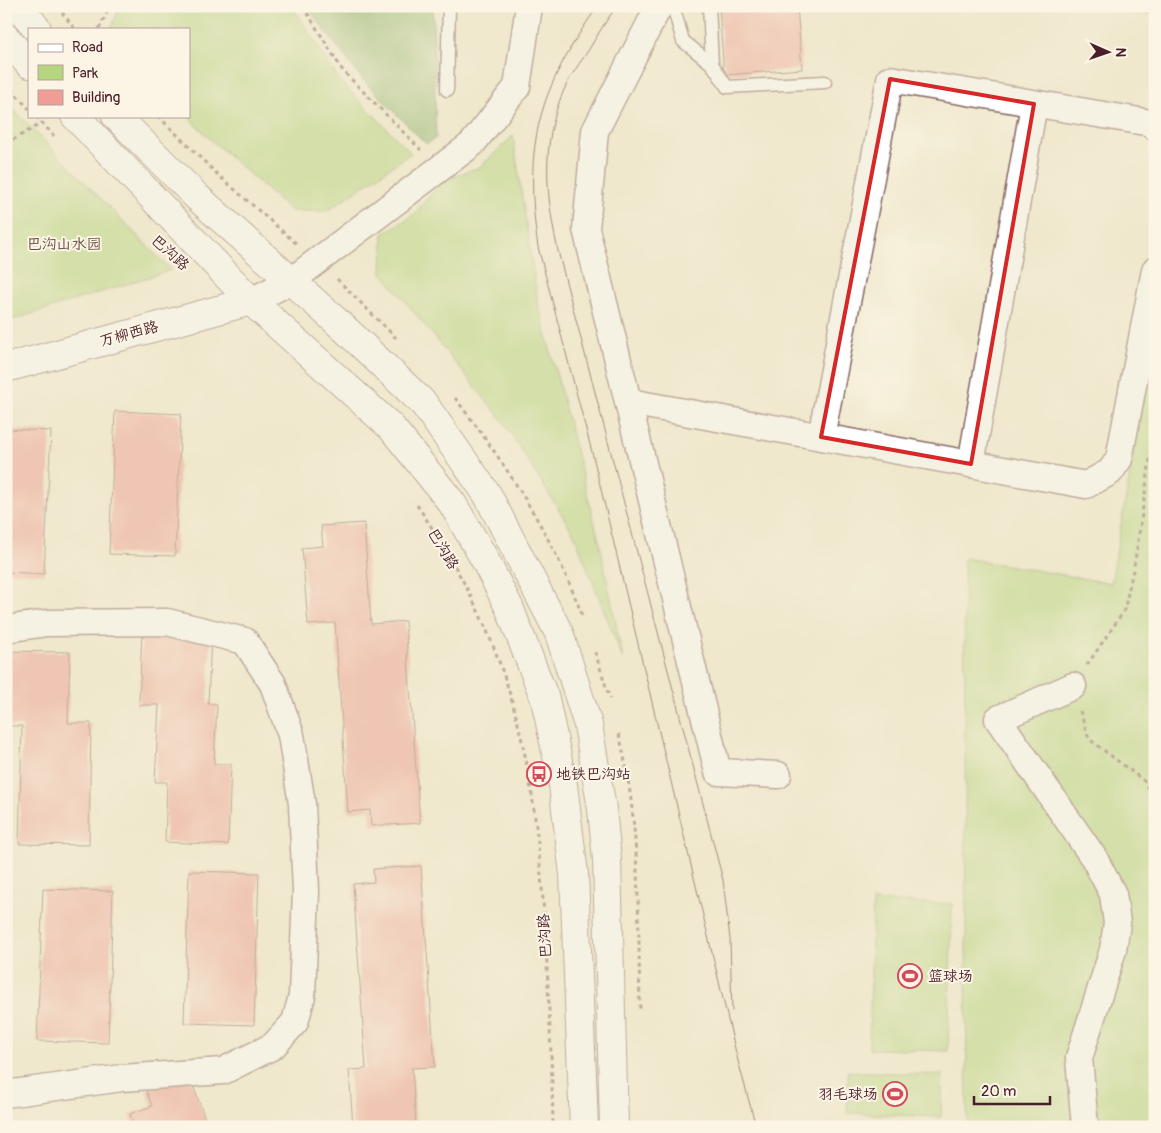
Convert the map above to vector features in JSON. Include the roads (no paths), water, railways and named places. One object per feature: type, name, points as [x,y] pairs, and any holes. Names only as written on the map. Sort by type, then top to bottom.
[{"type":"main road","points":[[19,6],[36,28]]},
{"type":"main road","points":[[6,38],[28,63]]},
{"type":"main road","name":"巴沟路","points":[[77,118],[251,301],[391,427],[452,503],[510,607],[545,699],[563,785],[574,874],[584,1127]]},
{"type":"main road","points":[[118,118],[197,197],[424,404],[487,494],[560,633],[588,725],[602,809],[607,860],[614,1127]]},
{"type":"main road","name":"万柳西路","points":[[6,368],[251,301]]},
{"type":"street","points":[[251,301],[291,281],[472,144],[517,87],[529,6]]},
{"type":"street","points":[[659,6],[595,132],[586,229],[718,772],[778,775]]},
{"type":"street","points":[[821,437],[890,79],[1150,123],[1155,127]]},
{"type":"street","points":[[971,464],[1034,104]]},
{"type":"street","points":[[629,402],[1086,484],[1110,472],[1119,459],[1155,270]]},
{"type":"street","points":[[6,629],[47,623],[167,622],[245,641],[274,684],[291,735],[302,804],[306,891],[302,996],[295,1022],[273,1046],[223,1071],[122,1078],[6,1094]]},
{"type":"street","points":[[1073,686],[998,719],[1094,858],[1112,894],[1117,923],[1113,950],[1079,1058],[1085,1127]]},
{"type":"lane","points":[[447,90],[449,6]]},
{"type":"lane","points":[[673,6],[683,41],[712,64],[727,87],[825,82]]},
{"type":"lane","points":[[710,6],[712,64]]},
{"type":"tram line","points":[[598,6],[561,65],[549,92],[540,120],[535,148],[533,178],[538,247],[593,456],[737,1057],[756,1127]]},
{"type":"tram line","points":[[617,6],[569,80],[556,110],[548,151],[551,213],[559,255],[723,880],[730,939],[732,1011]]},
{"type":"place","name":"地铁巴沟站","points":[[539,774]]},
{"type":"place","name":"篮球场","points":[[910,976]]},
{"type":"place","name":"羽毛球场","points":[[895,1094]]},
{"type":"park label","name":"巴沟山水园","points":[[64,244]]}]
